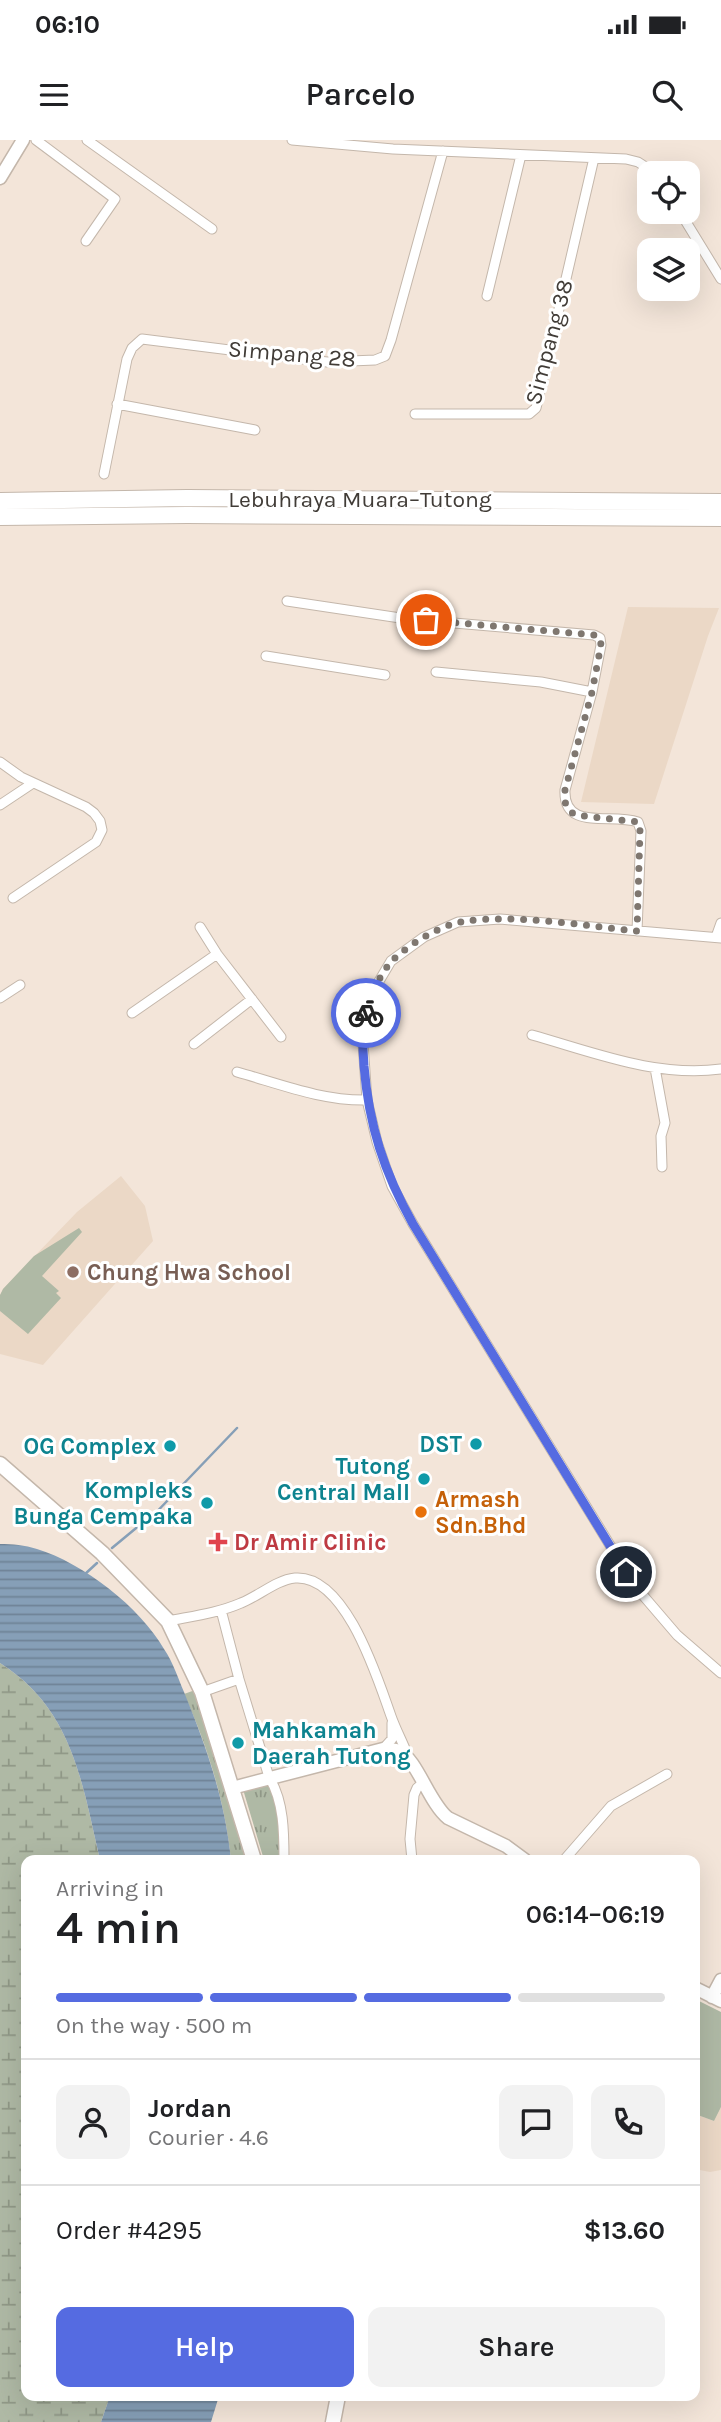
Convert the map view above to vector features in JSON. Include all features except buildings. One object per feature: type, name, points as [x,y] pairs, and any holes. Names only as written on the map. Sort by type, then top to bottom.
[{"type":"highway","name":"Lebuhraya Muara–Tutong","points":[[0,501],[187,498],[721,502]]},
{"type":"highway","name":"Lebuhraya Muara–Tutong","points":[[0,517],[214,515],[721,518]]},
{"type":"main road","points":[[1,1465],[98,1550],[169,1621],[202,1692],[252,1855]]},
{"type":"main road","points":[[333,2422],[337,2401]]},
{"type":"street","points":[[0,178],[23,140]]},
{"type":"street","points":[[36,140],[115,199],[86,241]]},
{"type":"street","points":[[87,140],[212,229]]},
{"type":"street","points":[[292,140],[637,162]]},
{"type":"street","name":"Simpang 28","points":[[104,474],[127,359],[132,348],[142,339],[327,362],[375,360],[385,356],[443,151]]},
{"type":"street","points":[[487,296],[521,155]]},
{"type":"street","name":"Simpang 38","points":[[415,414],[529,414],[536,408],[594,158]]},
{"type":"street","points":[[687,224],[721,279]]},
{"type":"street","points":[[117,404],[254,430]]},
{"type":"street","points":[[287,601],[407,619],[594,635],[600,638],[592,692],[565,790],[565,800],[567,809],[575,815],[638,822],[637,931]]},
{"type":"street","points":[[266,656],[385,675]]},
{"type":"street","points":[[436,672],[541,682],[592,692]]},
{"type":"street","points":[[0,762],[33,783],[86,807],[100,821],[102,830],[96,842],[13,898]]},
{"type":"street","points":[[0,806],[33,783]]},
{"type":"street","points":[[721,923],[719,938],[500,919],[458,922],[424,937],[391,961],[372,993],[362,1029],[367,1100],[381,1153],[392,1186],[402,1205],[635,1586],[677,1635],[721,1673]]},
{"type":"street","points":[[200,927],[217,954],[281,1037]]},
{"type":"street","points":[[132,1013],[217,954]]},
{"type":"street","points":[[0,998],[20,985]]},
{"type":"street","points":[[194,1044],[252,999]]},
{"type":"street","points":[[532,1035],[655,1068],[699,1072],[721,1069]]},
{"type":"street","points":[[655,1068],[665,1123],[661,1136],[662,1167]]},
{"type":"street","points":[[237,1072],[321,1096],[367,1100]]},
{"type":"street","points":[[169,1621],[222,1610],[288,1580],[300,1578],[314,1583],[333,1598],[362,1639],[391,1718],[413,1766],[440,1812],[518,1855]]},
{"type":"street","points":[[222,1610],[239,1679],[269,1777],[276,1788],[284,1855]]},
{"type":"street","points":[[202,1692],[239,1679]]},
{"type":"street","points":[[383,1749],[392,1739],[391,1718]]},
{"type":"street","points":[[232,1788],[383,1749],[401,1752],[413,1766]]},
{"type":"street","points":[[568,1855],[611,1806],[667,1774]]},
{"type":"street","points":[[412,1855],[410,1839],[414,1795],[423,1783]]},
{"type":"street","points":[[700,1990],[717,1999],[721,1980]]},
{"type":"shaded area","points":[[628,607],[719,608],[654,804],[581,802]]},
{"type":"shaded area","name":"Chung Hwa School","points":[[121,1176],[145,1206],[153,1241],[43,1365],[0,1354],[0,1295],[3,1289],[77,1212]]},
{"type":"shaded area","points":[[721,2107],[721,2170],[710,2172],[700,2170],[700,2116],[714,2121]]},
{"type":"green space","points":[[79,1228],[82,1232],[42,1276],[59,1291],[56,1293],[61,1298],[28,1334],[0,1311],[0,1295],[34,1256]]},
{"type":"green space","points":[[0,1663],[25,1682],[44,1702],[59,1725],[80,1776],[99,1855],[21,1855],[21,2401],[108,2401],[101,2422],[0,2422]]},
{"type":"green space","points":[[198,1689],[248,1855],[230,1855],[214,1775],[184,1694]]},
{"type":"green space","points":[[271,1779],[277,1802],[282,1855],[263,1855],[242,1786]]},
{"type":"green space","points":[[700,2002],[721,2012],[721,2107],[714,2121],[700,2116]]},
{"type":"water","points":[[0,1544],[32,1548],[55,1556],[109,1588],[154,1633],[173,1665],[220,1795],[230,1855],[99,1855],[80,1776],[59,1725],[44,1702],[25,1682],[0,1663]]},
{"type":"water","points":[[108,2401],[217,2401],[211,2422],[101,2422]]},
{"type":"waterway","points":[[112,1548],[147,1522],[237,1428]]},
{"type":"waterway","points":[[84,1575],[97,1563]]},
{"type":"way so far","points":[[366,1013],[372,993],[391,961],[424,937],[458,922],[500,919],[637,931],[638,822],[575,815],[567,809],[565,800],[565,790],[592,692],[600,638],[594,635],[426,620]]},
{"type":"place","name":"Chung Hwa School","points":[[73,1272]]},
{"type":"place","name":"DST","points":[[476,1444]]},
{"type":"place","name":"OG Complex","points":[[170,1446]]},
{"type":"place","name":"Tutong Central Mall","points":[[424,1479]]},
{"type":"place","name":"Kompleks Bunga Cempaka","points":[[207,1503]]},
{"type":"place","name":"Armash Sdn.Bhd","points":[[421,1512]]},
{"type":"place","name":"Dr Amir Clinic","points":[[218,1542]]},
{"type":"place","name":"Mahkamah Daerah Tutong","points":[[238,1743]]},
{"type":"route","points":[[366,1013],[362,1029],[367,1100],[377,1142],[392,1186],[626,1572]]}]
